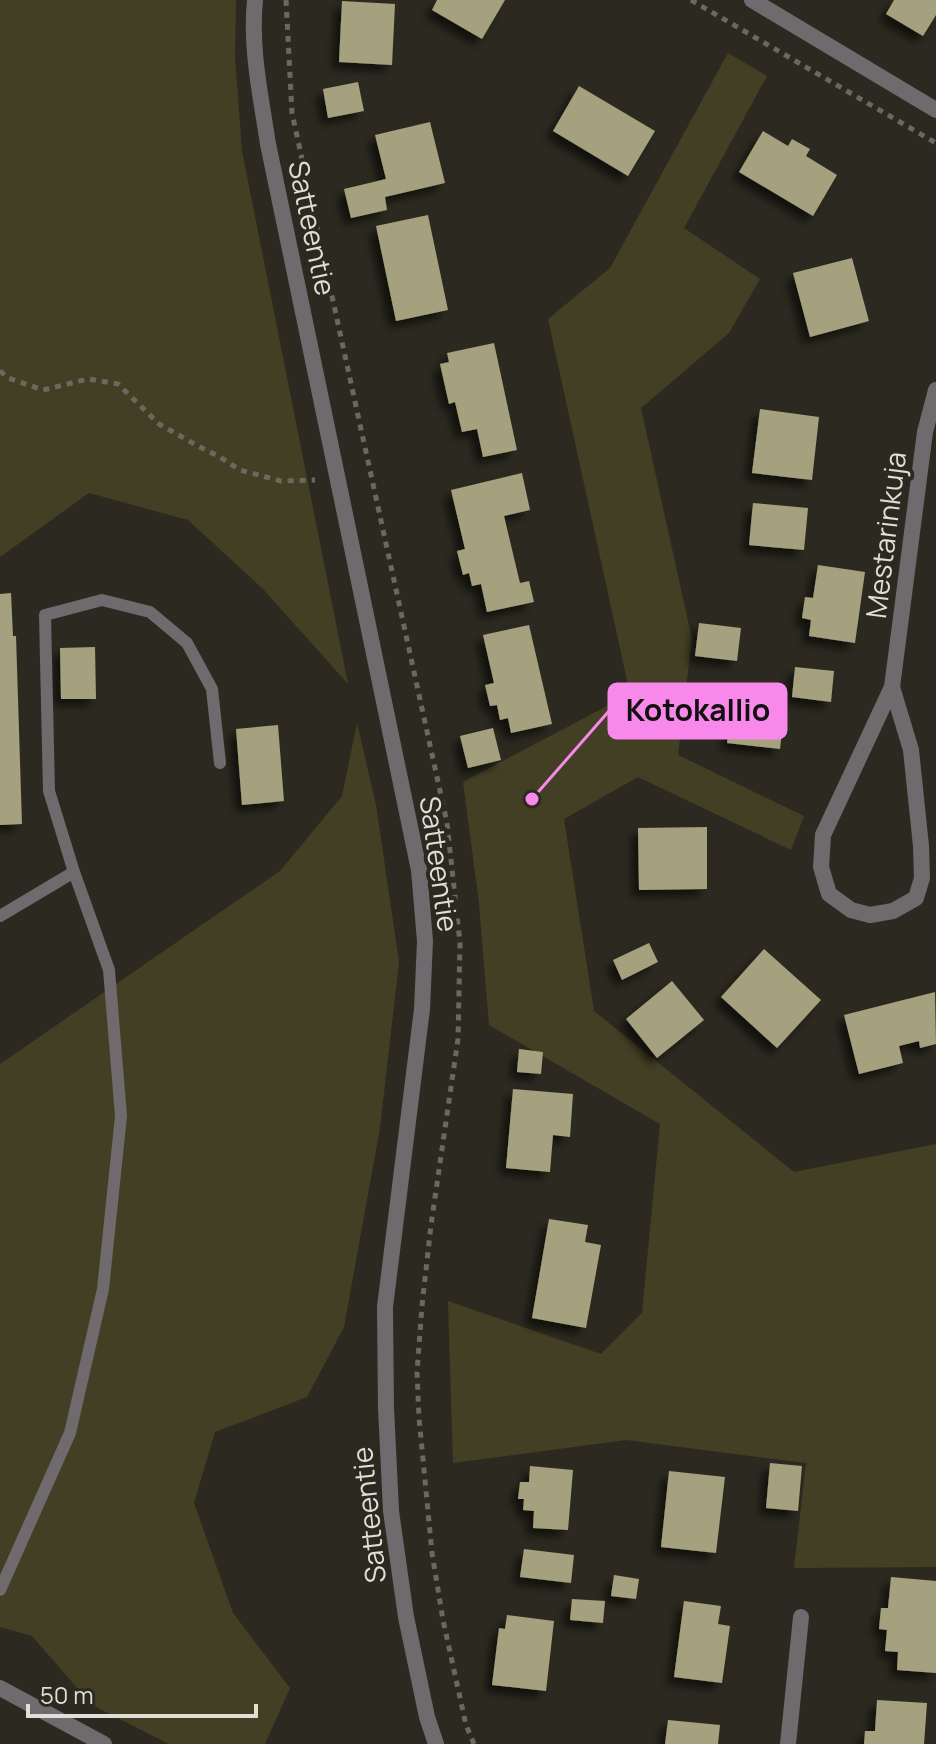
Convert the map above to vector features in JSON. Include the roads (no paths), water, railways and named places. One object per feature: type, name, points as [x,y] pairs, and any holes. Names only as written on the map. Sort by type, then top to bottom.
[{"type":"street","name":"Satteentie","points":[[255,0],[257,75],[268,144],[419,870],[425,941],[422,1009],[385,1307],[386,1408],[391,1511],[406,1617],[427,1717],[436,1744]]},
{"type":"street","points":[[752,0],[936,110]]},
{"type":"street","name":"Mestarinkuja","points":[[892,687],[911,750],[922,878],[916,898],[893,911],[870,915],[851,910],[829,894],[821,867],[823,835],[892,687],[925,432],[936,390]]},
{"type":"street","points":[[788,1744],[801,1617]]},
{"type":"street","points":[[0,1688],[104,1744]]},
{"type":"lane","points":[[0,1590],[70,1433],[103,1289],[121,1116],[109,970],[49,791],[45,615],[102,600],[150,612],[187,643],[212,689],[220,763]]},
{"type":"lane","points":[[0,916],[74,872]]},
{"type":"place","name":"Kotokallio","points":[[532,799]]}]
